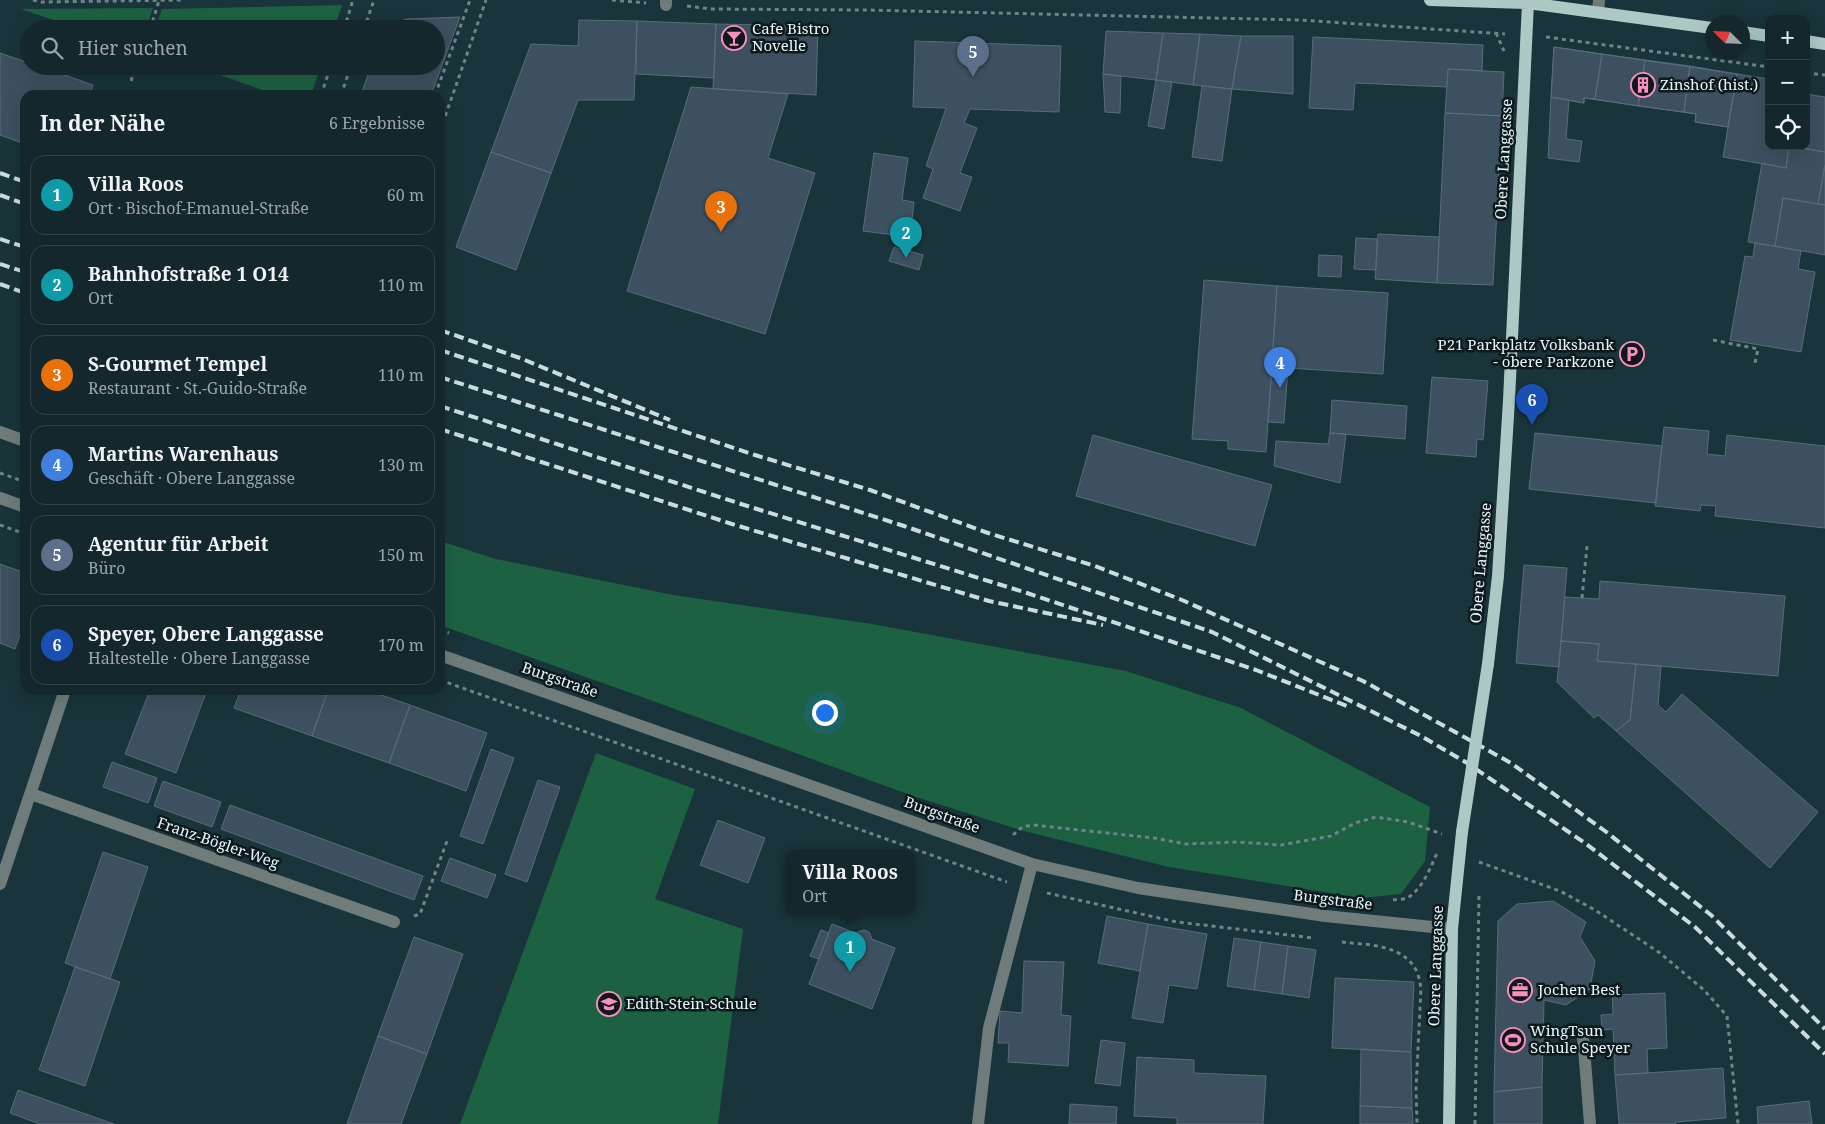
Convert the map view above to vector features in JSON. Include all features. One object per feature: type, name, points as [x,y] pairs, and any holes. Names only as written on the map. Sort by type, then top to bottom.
[{"type":"main road","points":[[1430,0],[1598,6],[1705,27]]},
{"type":"main road","name":"Obere Langgasse","points":[[1448,1124],[1452,929],[1462,836],[1488,664],[1498,576],[1509,400],[1528,3]]},
{"type":"main road","points":[[1750,33],[1765,35]]},
{"type":"main road","points":[[1810,42],[1825,44]]},
{"type":"street","points":[[0,432],[20,439]]},
{"type":"street","points":[[0,498],[20,505]]},
{"type":"street","name":"Burgstraße","points":[[445,657],[1032,864],[1138,888],[1325,916],[1452,929]]},
{"type":"street","points":[[0,884],[63,695]]},
{"type":"street","name":"Franz-Bögler-Weg","points":[[31,794],[394,922]]},
{"type":"street","points":[[978,1124],[989,1028],[1032,864]]},
{"type":"street","points":[[1583,1035],[1590,1124]]},
{"type":"path","points":[[33,0],[41,2],[182,0]]},
{"type":"path","points":[[347,20],[353,0]]},
{"type":"path","points":[[367,20],[374,0]]},
{"type":"path","points":[[445,68],[470,0]]},
{"type":"path","points":[[445,117],[486,0]]},
{"type":"path","points":[[612,0],[666,2],[712,8],[1300,20],[1496,33]]},
{"type":"path","points":[[153,20],[160,1]]},
{"type":"path","points":[[1568,39],[1765,66]]},
{"type":"path","points":[[1810,73],[1825,75]]},
{"type":"path","points":[[131,81],[133,75]]},
{"type":"path","points":[[323,90],[328,75]]},
{"type":"path","points":[[343,90],[348,75]]},
{"type":"path","points":[[437,90],[442,75]]},
{"type":"path","points":[[1713,340],[1758,349],[1756,362]]},
{"type":"path","points":[[0,525],[20,532]]},
{"type":"path","points":[[1582,598],[1587,546]]},
{"type":"path","points":[[445,632],[449,633]]},
{"type":"path","points":[[1019,838],[1010,836],[1022,827],[1032,824],[1154,838],[1186,844],[1238,842],[1281,845],[1330,836],[1355,823],[1376,817],[1408,822],[1441,834],[1462,836]]},
{"type":"path","points":[[1441,834],[1442,829]]},
{"type":"path","points":[[394,922],[420,914],[447,841]]},
{"type":"path","points":[[1390,900],[1408,898],[1420,886],[1429,872],[1439,844]]},
{"type":"path","points":[[1480,855],[1480,871]]},
{"type":"path","points":[[1480,862],[1560,891],[1595,910],[1660,953],[1704,990],[1727,1016],[1738,1124]]},
{"type":"path","points":[[1475,1124],[1479,890]]},
{"type":"path","points":[[1383,946],[1407,959],[1417,972],[1421,988],[1416,1089],[1417,1124]]},
{"type":"green space","points":[[342,5],[337,20],[158,20],[162,9]]},
{"type":"green space","points":[[153,8],[149,20],[53,20],[21,9]]},
{"type":"green space","points":[[220,75],[318,75],[313,90],[262,90]]},
{"type":"green space","points":[[445,543],[496,559],[673,595],[872,624],[1126,671],[1241,708],[1430,807],[1425,861],[1401,894],[1362,898],[1169,867],[1020,830],[913,796],[445,627]]},
{"type":"green space","name":"Edith-Stein-Schule","points":[[596,753],[695,789],[655,899],[743,929],[718,1124],[460,1124]]},
{"type":"building","points":[[460,17],[445,57],[445,20],[404,20]]},
{"type":"building","points":[[579,20],[637,21],[634,100],[578,100],[551,173],[491,152],[531,44],[578,46]]},
{"type":"building","points":[[637,21],[716,24],[714,78],[636,74]]},
{"type":"building","points":[[716,24],[818,26],[816,95],[713,89]]},
{"type":"building","points":[[1106,31],[1163,33],[1156,80],[1103,74]]},
{"type":"building","points":[[1163,33],[1200,34],[1193,85],[1156,80]]},
{"type":"building","points":[[1200,34],[1241,36],[1232,89],[1193,85]]},
{"type":"building","points":[[1241,36],[1293,36],[1293,94],[1232,89]]},
{"type":"building","points":[[1313,37],[1483,45],[1482,71],[1448,69],[1447,87],[1355,83],[1353,110],[1309,108]]},
{"type":"building","points":[[915,41],[1061,46],[1059,112],[970,109],[964,123],[977,128],[960,173],[972,177],[960,211],[923,198],[933,169],[926,166],[946,108],[913,107]]},
{"type":"building","points":[[1554,47],[1602,54],[1595,99],[1584,98],[1584,103],[1551,97]]},
{"type":"building","name":"Zinshof (hist.)","points":[[1554,47],[1737,74],[1728,127],[1695,122],[1696,114],[1584,98],[1584,103],[1551,97]]},
{"type":"building","points":[[0,53],[20,60],[20,75],[65,75],[93,85],[92,90],[20,90],[20,142],[0,135]]},
{"type":"building","points":[[1602,54],[1645,60],[1638,106],[1595,99]]},
{"type":"building","points":[[1645,60],[1690,66],[1684,112],[1638,106]]},
{"type":"building","points":[[1690,66],[1737,74],[1728,127],[1695,122],[1696,114],[1684,112]]},
{"type":"building","points":[[1448,69],[1504,72],[1502,116],[1445,113]]},
{"type":"building","points":[[1103,74],[1121,76],[1120,113],[1105,112]]},
{"type":"building","points":[[1737,74],[1765,78],[1765,150],[1788,150],[1786,168],[1723,157]]},
{"type":"building","points":[[368,75],[438,75],[433,90],[363,90]]},
{"type":"building","points":[[1156,80],[1172,82],[1164,129],[1148,126]]},
{"type":"building","points":[[1202,86],[1232,89],[1222,161],[1192,157]]},
{"type":"building","points":[[691,87],[788,94],[768,158],[815,173],[765,334],[627,291]]},
{"type":"building","points":[[1810,95],[1825,97],[1825,152],[1810,149]]},
{"type":"building","points":[[1551,97],[1569,100],[1566,139],[1582,141],[1579,162],[1548,158]]},
{"type":"building","points":[[1445,113],[1502,116],[1493,285],[1437,283]]},
{"type":"building","points":[[1788,150],[1810,150],[1825,152],[1825,165],[1818,204],[1783,198],[1775,246],[1748,242],[1762,163],[1786,168]]},
{"type":"building","points":[[491,152],[551,173],[516,270],[456,247]]},
{"type":"building","points":[[874,153],[908,158],[902,200],[914,202],[910,237],[863,231]]},
{"type":"building","points":[[1825,165],[1825,205],[1818,204]]},
{"type":"building","points":[[1783,198],[1825,205],[1825,255],[1775,246]]},
{"type":"building","points":[[1378,234],[1439,237],[1437,283],[1375,279]]},
{"type":"building","points":[[1356,238],[1377,239],[1376,270],[1354,269]]},
{"type":"building","points":[[1755,243],[1801,251],[1798,269],[1815,272],[1801,352],[1730,340],[1745,256],[1753,257]]},
{"type":"building","points":[[894,247],[923,255],[919,270],[889,261]]},
{"type":"building","points":[[1319,255],[1342,256],[1341,277],[1318,276]]},
{"type":"building","points":[[1204,280],[1277,286],[1266,452],[1228,449],[1228,441],[1192,439]]},
{"type":"building","points":[[1277,286],[1388,293],[1383,374],[1272,367]]},
{"type":"building","points":[[1272,367],[1288,368],[1284,423],[1268,422]]},
{"type":"building","points":[[1432,377],[1488,381],[1483,440],[1477,439],[1476,457],[1426,453]]},
{"type":"building","points":[[1332,400],[1407,406],[1405,439],[1330,433]]},
{"type":"building","points":[[1664,427],[1709,431],[1707,454],[1725,456],[1727,435],[1825,446],[1825,528],[1715,516],[1716,506],[1701,505],[1700,511],[1655,506]]},
{"type":"building","points":[[1330,433],[1346,434],[1340,483],[1274,466],[1276,441],[1328,444]]},
{"type":"building","points":[[1535,433],[1662,446],[1656,503],[1529,489]]},
{"type":"building","points":[[1093,435],[1272,485],[1255,546],[1076,496]]},
{"type":"building","points":[[0,564],[20,571],[20,635],[15,649],[0,643]]},
{"type":"building","points":[[1524,565],[1567,568],[1559,667],[1516,663]]},
{"type":"building","points":[[1600,581],[1785,596],[1778,676],[1597,661],[1599,644],[1561,641],[1565,597],[1599,599]]},
{"type":"building","points":[[1561,641],[1599,644],[1597,661],[1636,664],[1630,720],[1616,731],[1598,715],[1594,718],[1557,682]]},
{"type":"building","points":[[1636,664],[1661,666],[1658,705],[1666,712],[1682,694],[1818,812],[1770,868],[1616,731],[1630,720]]},
{"type":"building","points":[[148,695],[205,695],[176,773],[125,754]]},
{"type":"building","points":[[239,695],[326,695],[312,736],[234,708]]},
{"type":"building","points":[[326,695],[381,695],[410,705],[389,763],[312,736]]},
{"type":"building","points":[[410,705],[487,733],[466,791],[389,763]]},
{"type":"building","points":[[491,749],[514,758],[483,844],[460,836]]},
{"type":"building","points":[[112,762],[157,778],[148,803],[103,787]]},
{"type":"building","points":[[538,780],[560,787],[527,882],[505,874]]},
{"type":"building","points":[[163,781],[221,802],[212,827],[154,806]]},
{"type":"building","points":[[230,805],[423,876],[414,900],[221,829]]},
{"type":"building","points":[[718,820],[765,838],[748,883],[700,865]]},
{"type":"building","points":[[103,852],[148,867],[110,979],[65,963]]},
{"type":"building","points":[[450,858],[496,875],[487,898],[441,881]]},
{"type":"building","points":[[1553,901],[1586,922],[1580,937],[1595,961],[1590,989],[1566,1005],[1544,1000],[1542,1087],[1494,1092],[1498,921],[1517,904]]},
{"type":"building","points":[[1107,916],[1148,924],[1140,971],[1098,963]]},
{"type":"building","points":[[832,924],[855,933],[864,930],[869,932],[872,939],[895,948],[872,1009],[809,984]]},
{"type":"building","points":[[1148,924],[1207,934],[1197,989],[1169,985],[1163,1023],[1132,1018]]},
{"type":"building","points":[[821,930],[829,933],[819,959],[810,956]]},
{"type":"building","points":[[414,937],[463,954],[427,1054],[378,1036]]},
{"type":"building","points":[[1234,938],[1261,942],[1254,990],[1227,986]]},
{"type":"building","points":[[1261,942],[1288,946],[1282,994],[1254,990]]},
{"type":"building","points":[[1288,946],[1316,950],[1309,998],[1282,994]]},
{"type":"building","points":[[1024,961],[1064,962],[1061,1015],[1071,1016],[1068,1066],[1008,1062],[1009,1043],[998,1043],[1000,1011],[1022,1013]]},
{"type":"building","points":[[75,967],[120,982],[85,1086],[39,1070]]},
{"type":"building","points":[[1335,978],[1414,982],[1411,1052],[1332,1048]]},
{"type":"building","points":[[1665,993],[1667,1048],[1647,1049],[1648,1073],[1615,1075],[1613,1029],[1602,1030],[1601,1015],[1613,1014],[1612,995]]},
{"type":"building","points":[[378,1036],[427,1054],[401,1124],[347,1124]]},
{"type":"building","points":[[1101,1040],[1125,1043],[1120,1086],[1095,1083]]},
{"type":"building","points":[[1361,1049],[1411,1052],[1412,1108],[1360,1106]]},
{"type":"building","points":[[1137,1057],[1194,1060],[1194,1073],[1266,1076],[1263,1124],[1177,1124],[1177,1118],[1134,1116]]},
{"type":"building","points":[[1723,1068],[1726,1118],[1675,1122],[1676,1124],[1619,1124],[1615,1075]]},
{"type":"building","points":[[1542,1087],[1542,1124],[1494,1124],[1494,1092]]},
{"type":"building","points":[[18,1090],[114,1124],[40,1124],[10,1113]]},
{"type":"building","points":[[1809,1101],[1812,1124],[1758,1124],[1757,1107]]},
{"type":"building","points":[[1070,1104],[1117,1107],[1116,1124],[1069,1124]]},
{"type":"building","points":[[1360,1106],[1412,1108],[1413,1124],[1360,1124]]},
{"type":"railway","points":[[0,173],[20,180]]},
{"type":"railway","points":[[0,195],[20,202]]},
{"type":"railway","points":[[0,239],[20,245]]},
{"type":"railway","points":[[0,264],[20,270]]},
{"type":"railway","points":[[0,284],[20,291]]},
{"type":"railway","points":[[445,332],[520,358],[670,420]]},
{"type":"railway","points":[[445,352],[755,455],[870,490],[988,533],[1095,566],[1182,600],[1363,681],[1511,763],[1605,831],[1711,915],[1825,1029]]},
{"type":"railway","points":[[445,379],[904,526],[1212,632],[1421,736],[1467,763],[1585,843],[1695,927],[1825,1054]]},
{"type":"railway","points":[[445,408],[741,504],[1027,593],[1256,670],[1347,706]]},
{"type":"railway","points":[[445,431],[732,524],[989,601],[1103,625]]},
{"type":"place","name":"Cafe Bistro Novelle","points":[[734,38]]},
{"type":"place","name":"Agentur für Arbeit","points":[[973,77]]},
{"type":"place","name":"Zinshof (hist.)","points":[[1643,85]]},
{"type":"place","name":"S-Gourmet Tempel","points":[[721,232]]},
{"type":"place","name":"Bahnhofstraße 1 O14","points":[[906,258]]},
{"type":"place","name":"P21 Parkplatz Volksbank - obere Parkzone","points":[[1632,354]]},
{"type":"place","name":"Martins Warenhaus","points":[[1280,388]]},
{"type":"place","name":"Speyer, Obere Langgasse","points":[[1532,425]]},
{"type":"place","name":"Villa Roos","points":[[850,972]]},
{"type":"place","name":"Jochen Best","points":[[1520,990]]},
{"type":"place","name":"Edith-Stein-Schule","points":[[609,1004]]},
{"type":"place","name":"WingTsun Schule Speyer","points":[[1513,1040]]}]
